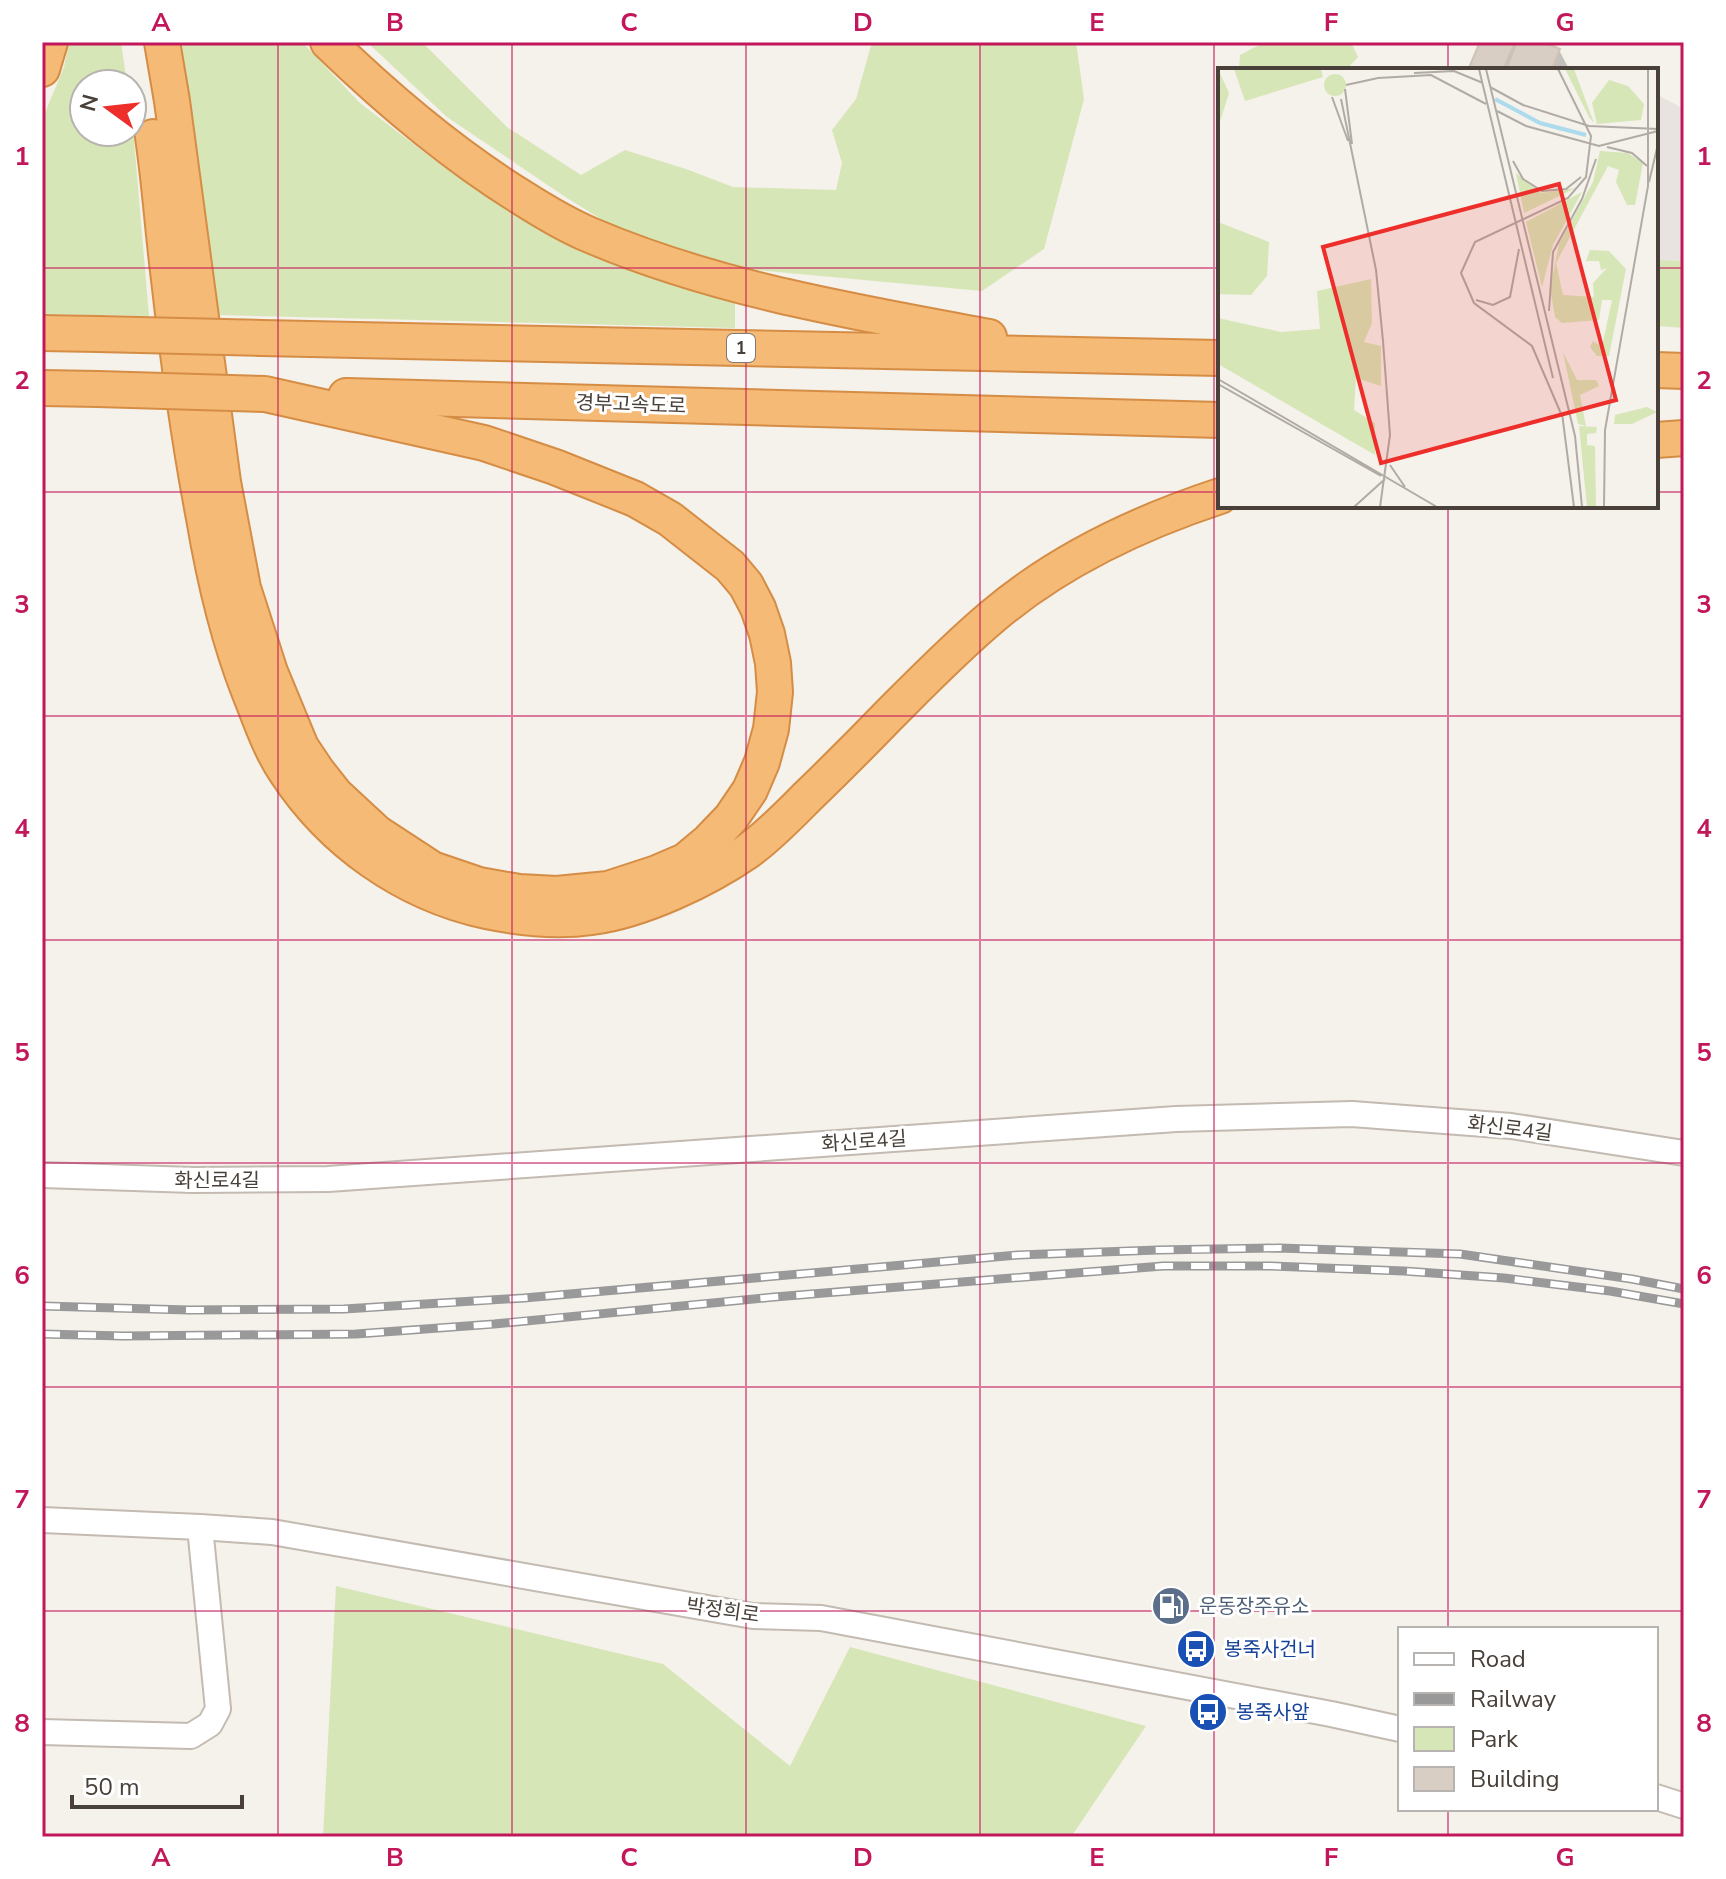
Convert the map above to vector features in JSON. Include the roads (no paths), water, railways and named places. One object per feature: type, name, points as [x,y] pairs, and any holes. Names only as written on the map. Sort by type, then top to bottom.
[{"type":"highway","points":[[42,69],[50,42]]},
{"type":"highway","points":[[139,42],[193,460],[218,595],[240,668],[266,735],[283,769],[305,799],[360,853],[392,875],[431,894],[503,915],[550,919],[591,918],[672,893],[750,850],[958,647],[1036,584],[1082,555],[1152,520],[1218,497]]},
{"type":"highway","points":[[162,42],[223,482],[243,588],[270,672],[301,747],[317,771],[336,795],[377,833],[432,869],[479,885],[557,894],[608,889],[685,861],[709,841],[731,818],[750,790],[771,729],[775,692],[773,663],[758,608],[746,585],[730,566],[670,519],[635,499],[555,467],[484,443],[265,394]]},
{"type":"highway","points":[[328,42],[368,81],[450,149],[492,179],[588,235],[709,277],[807,301],[1087,355]]},
{"type":"highway","name":"1","points":[[42,333],[1218,358]]},
{"type":"highway","points":[[1658,370],[1684,371]]},
{"type":"highway","name":"경부고속도로","points":[[42,388],[1218,420]]},
{"type":"highway","points":[[1658,432],[1684,436]]},
{"type":"highway","points":[[1658,440],[1684,436]]},
{"type":"street","name":"화신로4길","points":[[42,1175],[193,1180],[328,1179],[1176,1119],[1352,1114],[1511,1126],[1684,1153]]},
{"type":"street","name":"박정희로","points":[[42,1520],[272,1532],[753,1616],[821,1618],[1398,1729]]},
{"type":"street","points":[[42,1732],[191,1736],[210,1724],[218,1709],[200,1527]]},
{"type":"railway","points":[[42,1306],[189,1310],[344,1309],[524,1298],[1018,1255],[1279,1248],[1460,1254],[1684,1289]]},
{"type":"railway","points":[[42,1334],[356,1334],[1163,1266],[1271,1266],[1504,1278],[1684,1304]]},
{"type":"place","name":"운동장주유소","points":[[1171,1606]]},
{"type":"place","name":"봉죽사건너","points":[[1196,1649]]},
{"type":"place","name":"봉죽사앞","points":[[1208,1712]]}]
